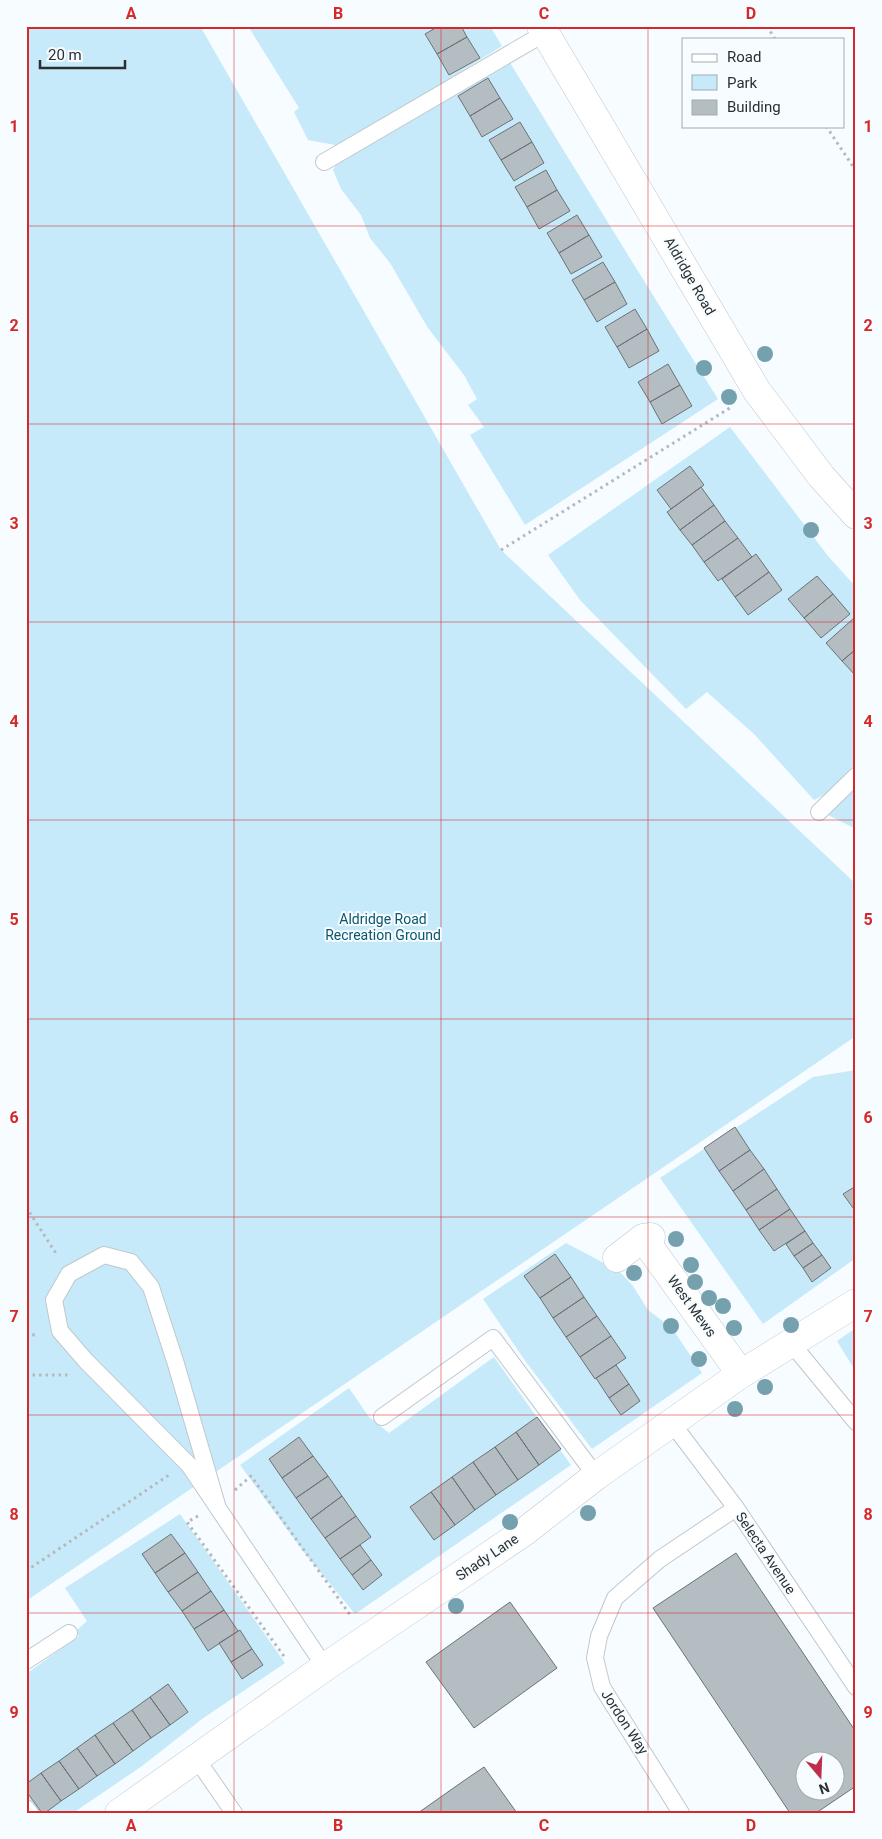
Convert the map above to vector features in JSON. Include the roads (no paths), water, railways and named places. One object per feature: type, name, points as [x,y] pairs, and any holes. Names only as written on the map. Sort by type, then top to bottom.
[{"type":"street","name":"Aldridge Road","points":[[543,30],[757,391],[822,476],[856,515]]},
{"type":"street","name":"West Mews","points":[[617,1258],[647,1237],[741,1374]]},
{"type":"street","name":"Shady Lane","points":[[119,1813],[302,1682],[524,1532],[596,1476],[741,1374],[856,1303]]},
{"type":"lane","points":[[324,162],[543,30]]},
{"type":"lane","points":[[819,812],[856,776]]},
{"type":"lane","points":[[217,1505],[151,1286],[131,1262],[104,1255],[69,1274],[54,1300],[60,1331],[100,1375],[189,1465],[325,1667]]},
{"type":"lane","points":[[382,1417],[493,1338],[596,1476]]},
{"type":"lane","points":[[791,1343],[856,1422]]},
{"type":"lane","name":"Selecta Avenue","points":[[672,1423],[736,1508],[856,1687]]},
{"type":"lane","name":"Jordon Way","points":[[681,1813],[602,1687],[595,1658],[599,1636],[615,1598],[660,1559],[736,1508]]},
{"type":"lane","points":[[26,1661],[69,1633]]},
{"type":"lane","points":[[196,1758],[234,1813]]},
{"type":"lane","points":[[26,1808],[30,1813]]},
{"type":"park label","name":"Aldridge Road Recreation Ground","points":[[383,928]]}]
